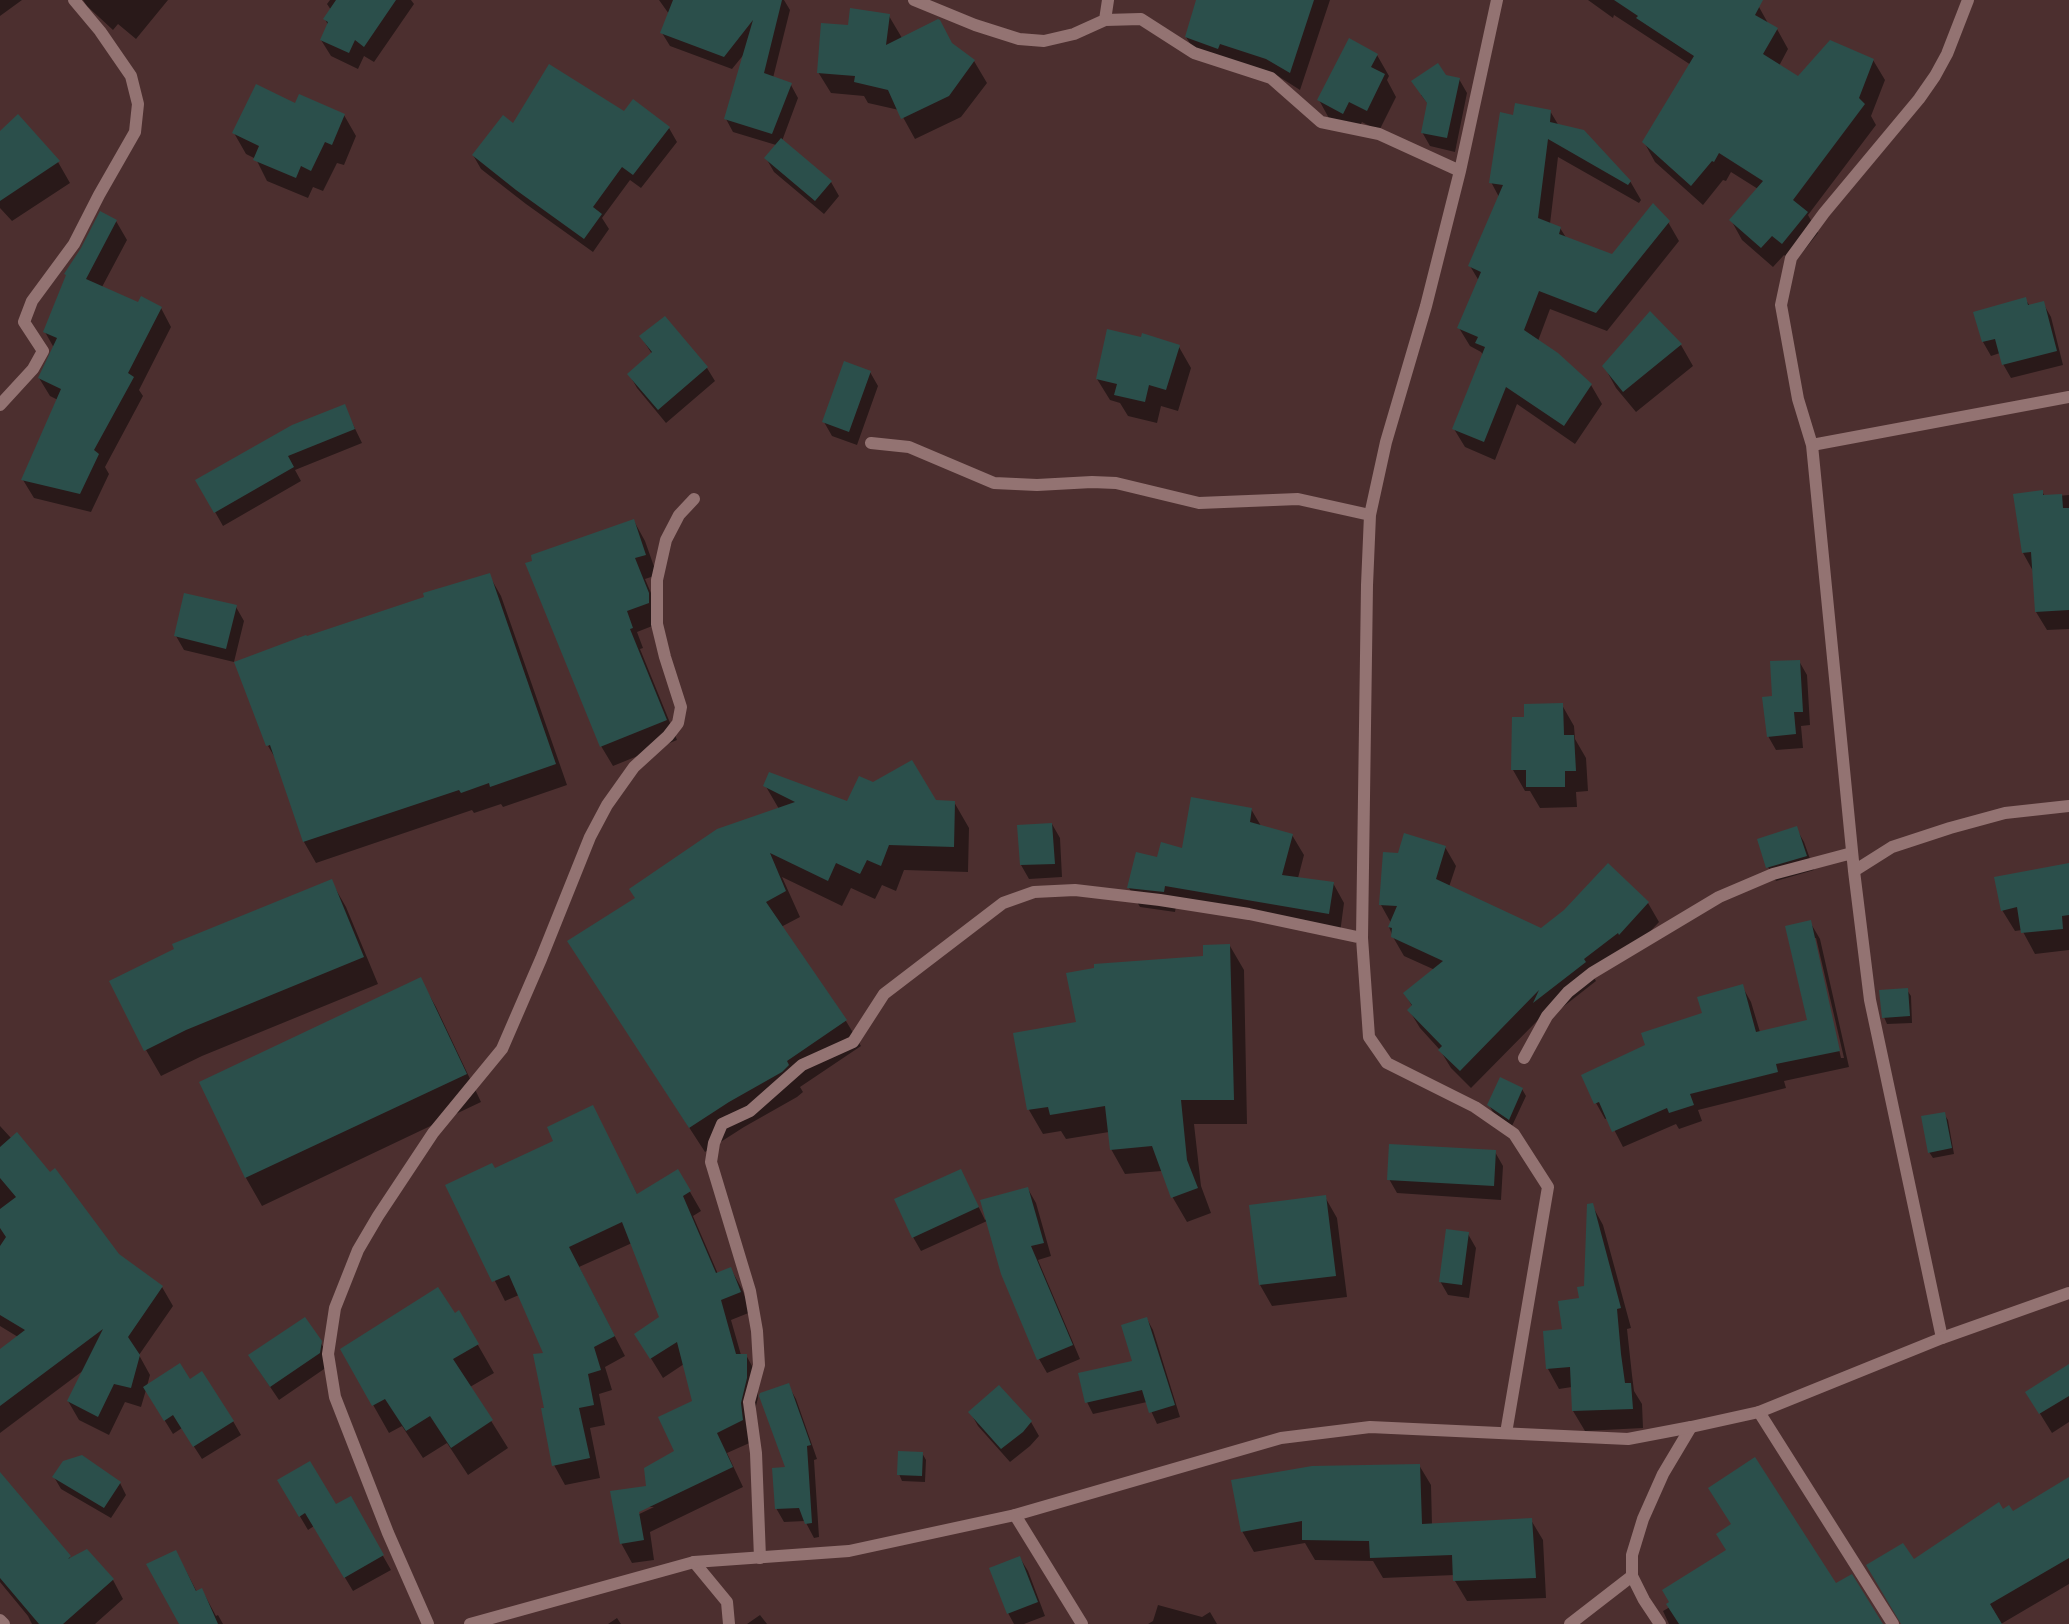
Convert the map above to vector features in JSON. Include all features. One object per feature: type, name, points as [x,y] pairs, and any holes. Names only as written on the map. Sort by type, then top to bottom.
[{"type":"street","points":[[0,405],[33,369],[43,351],[24,322],[32,301],[74,244],[135,132],[138,104],[131,76],[100,31],[74,0]]},
{"type":"street","points":[[914,0],[975,25],[1019,39],[1044,40],[1074,34],[1105,20],[1141,19],[1194,53],[1271,78],[1321,122],[1378,134],[1460,171]]},
{"type":"street","points":[[1105,20],[1108,0]]},
{"type":"street","points":[[1497,0],[1460,171],[1426,306],[1386,442],[1370,515],[1362,938],[1369,1037],[1388,1063],[1475,1107],[1514,1134],[1548,1187],[1506,1433]]},
{"type":"street","points":[[1942,1338],[1870,1000],[1852,853],[1812,445],[1798,399],[1781,305],[1791,258],[1824,213],[1919,99],[1935,76],[1947,54],[1968,0]]},
{"type":"street","points":[[1812,445],[2069,397]]},
{"type":"street","points":[[871,443],[909,447],[994,483],[1037,485],[1116,483],[1199,503],[1298,499],[1370,515]]},
{"type":"street","points":[[428,1624],[388,1533],[335,1397],[328,1354],[335,1308],[358,1250],[378,1216],[433,1133],[502,1049],[590,837],[607,805],[634,767],[668,736],[678,723],[681,707],[657,624],[657,580],[666,540],[679,514],[694,499]]},
{"type":"street","points":[[1854,871],[1892,847],[1950,828],[2005,813],[2069,806]]},
{"type":"street","points":[[1524,1058],[1547,1016],[1568,992],[1592,973],[1719,897],[1773,874],[1852,853]]},
{"type":"street","points":[[760,1558],[756,1453],[749,1402],[759,1365],[757,1331],[750,1291],[711,1162],[714,1143],[722,1124],[750,1111],[802,1065],[853,1042],[884,994],[1003,903],[1034,892],[1076,890],[1160,900],[1249,914],[1362,938]]},
{"type":"street","points":[[470,1624],[694,1562],[849,1551],[1015,1515],[1281,1438],[1370,1427],[1628,1438],[1691,1427],[1759,1412],[1942,1338],[2069,1293]]},
{"type":"street","points":[[1759,1412],[1893,1624]]},
{"type":"street","points":[[1660,1624],[1632,1576],[1632,1555],[1643,1520],[1663,1474],[1691,1427]]},
{"type":"street","points":[[1015,1515],[1082,1624]]},
{"type":"street","points":[[694,1562],[728,1602],[729,1624]]},
{"type":"street","points":[[1570,1624],[1632,1576]]},
{"type":"street","points":[[0,1620],[4,1624]]},
{"type":"building","points":[[336,0],[396,0],[364,47],[355,40],[349,53],[320,40],[328,22],[323,19]]},
{"type":"building","points":[[673,0],[782,0],[764,73],[792,83],[772,134],[724,119],[753,20],[724,57],[660,33]]},
{"type":"building","points":[[1196,0],[1314,0],[1290,73],[1266,59],[1220,44],[1218,49],[1185,37]]},
{"type":"building","points":[[1614,0],[1763,0],[1755,15],[1778,28],[1763,54],[1798,76],[1830,40],[1874,59],[1859,98],[1865,104],[1793,200],[1808,212],[1782,244],[1772,236],[1761,248],[1729,220],[1763,181],[1719,153],[1714,162],[1712,161],[1691,186],[1642,142],[1694,56],[1636,18],[1638,16]]},
{"type":"building","points":[[850,8],[890,14],[886,45],[938,19],[952,43],[975,60],[949,96],[901,119],[888,90],[854,82],[855,76],[817,73],[821,23],[848,25]]},
{"type":"building","points":[[1349,38],[1378,54],[1371,67],[1385,74],[1367,111],[1349,102],[1343,114],[1317,100]]},
{"type":"building","points":[[1438,63],[1446,75],[1460,78],[1447,138],[1421,133],[1427,103],[1411,81]]},
{"type":"building","points":[[549,64],[624,111],[633,99],[670,127],[633,175],[622,167],[593,207],[602,214],[584,239],[472,155],[503,115],[513,123]]},
{"type":"building","points":[[256,84],[295,103],[299,94],[345,114],[332,145],[325,142],[311,171],[301,166],[296,178],[253,160],[259,146],[232,133]]},
{"type":"building","points":[[1515,103],[1551,110],[1550,122],[1584,130],[1631,181],[1628,185],[1548,139],[1538,218],[1561,227],[1559,234],[1612,254],[1653,203],[1670,221],[1596,313],[1539,291],[1524,330],[1558,353],[1592,384],[1564,426],[1506,387],[1484,442],[1452,429],[1485,347],[1475,343],[1478,337],[1457,328],[1481,272],[1468,266],[1503,185],[1489,183],[1500,112],[1513,115]]},
{"type":"building","points":[[18,114],[60,161],[0,201],[0,131]]},
{"type":"building","points":[[781,138],[832,181],[815,201],[764,158]]},
{"type":"building","points":[[100,211],[117,220],[86,279],[138,302],[141,296],[162,307],[128,373],[134,377],[94,450],[99,454],[80,494],[21,480],[61,389],[38,378],[57,338],[43,332],[66,275],[64,274],[81,248]]},
{"type":"building","points":[[2026,297],[2028,305],[2044,301],[2057,351],[2002,365],[1995,339],[1982,342],[1973,312]]},
{"type":"building","points":[[1650,311],[1682,344],[1623,392],[1602,366]]},
{"type":"building","points":[[665,316],[708,367],[658,410],[627,374],[652,352],[639,336]]},
{"type":"building","points":[[1107,329],[1141,337],[1142,333],[1180,345],[1166,390],[1149,385],[1145,402],[1114,395],[1117,384],[1096,379]]},
{"type":"building","points":[[844,361],[871,371],[849,432],[822,422]]},
{"type":"building","points":[[345,404],[355,429],[288,456],[294,467],[214,513],[195,480],[292,425]]},
{"type":"building","points":[[2043,490],[2043,495],[2062,494],[2063,508],[2069,508],[2069,610],[2035,612],[2031,552],[2022,553],[2013,494]]},
{"type":"building","points":[[634,519],[646,555],[635,558],[649,593],[649,603],[627,611],[633,628],[630,629],[667,720],[600,747],[525,563],[532,561],[531,555]]},
{"type":"building","points":[[490,573],[556,764],[490,787],[489,783],[461,793],[459,790],[303,842],[270,745],[266,746],[234,662],[306,635],[424,597],[423,593]]},
{"type":"building","points":[[184,593],[237,605],[226,649],[174,636]]},
{"type":"building","points":[[1800,660],[1803,712],[1794,712],[1796,734],[1767,737],[1762,697],[1772,696],[1770,661]]},
{"type":"building","points":[[1563,703],[1564,735],[1574,735],[1576,771],[1565,771],[1565,787],[1526,787],[1526,770],[1511,770],[1512,717],[1524,717],[1524,704]]},
{"type":"building","points":[[912,760],[936,800],[955,801],[954,847],[889,845],[881,866],[867,860],[860,874],[836,863],[828,881],[770,853],[786,891],[766,902],[847,1020],[787,1061],[789,1065],[782,1072],[689,1128],[567,941],[635,898],[629,889],[717,829],[795,802],[763,786],[769,772],[847,801],[859,776],[873,782]]},
{"type":"building","points":[[1191,797],[1252,808],[1250,822],[1293,834],[1282,875],[1334,882],[1329,914],[1165,886],[1164,892],[1127,888],[1136,852],[1157,857],[1161,842],[1182,848]]},
{"type":"building","points":[[1052,823],[1055,864],[1020,865],[1017,825]]},
{"type":"building","points":[[1797,826],[1807,856],[1766,868],[1757,839]]},
{"type":"building","points":[[1404,833],[1446,846],[1436,879],[1541,928],[1564,910],[1608,863],[1649,902],[1619,935],[1618,933],[1584,959],[1586,962],[1533,1003],[1539,990],[1460,1071],[1438,1050],[1442,1046],[1407,1010],[1412,1005],[1403,993],[1443,961],[1391,937],[1392,928],[1388,927],[1397,906],[1379,905],[1383,852],[1398,853]]},
{"type":"building","points":[[2069,863],[2069,915],[2062,916],[2063,929],[2021,933],[2017,907],[2001,911],[1994,877]]},
{"type":"building","points":[[332,879],[364,957],[186,1030],[144,1051],[109,981],[174,949],[172,944]]},
{"type":"building","points":[[1811,920],[1840,1051],[1776,1064],[1778,1072],[1690,1094],[1694,1105],[1669,1113],[1667,1108],[1612,1132],[1599,1102],[1594,1104],[1581,1075],[1645,1045],[1641,1033],[1702,1013],[1697,997],[1743,984],[1756,1032],[1807,1020],[1785,926]]},
{"type":"building","points":[[1230,944],[1234,1100],[1181,1100],[1187,1160],[1198,1188],[1171,1198],[1152,1146],[1110,1150],[1105,1106],[1050,1115],[1048,1107],[1027,1110],[1013,1033],[1076,1022],[1066,973],[1094,968],[1094,964],[1203,956],[1203,945]]},
{"type":"building","points":[[421,977],[467,1074],[245,1178],[199,1082]]},
{"type":"building","points":[[1908,988],[1910,1016],[1882,1018],[1879,990]]},
{"type":"building","points":[[1500,1077],[1523,1088],[1509,1120],[1487,1105]]},
{"type":"building","points":[[593,1105],[637,1194],[678,1169],[691,1191],[683,1196],[716,1273],[731,1267],[741,1292],[721,1300],[736,1354],[747,1354],[747,1378],[741,1403],[743,1420],[717,1433],[733,1467],[639,1512],[644,1540],[620,1544],[610,1491],[646,1486],[644,1468],[674,1451],[658,1417],[692,1401],[677,1342],[650,1359],[634,1334],[659,1317],[622,1222],[569,1247],[615,1336],[594,1347],[601,1370],[588,1374],[594,1405],[579,1408],[590,1458],[552,1466],[541,1408],[544,1408],[533,1354],[543,1353],[509,1275],[492,1282],[445,1185],[492,1163],[495,1168],[553,1141],[547,1127]]},
{"type":"building","points":[[1945,1112],[1952,1148],[1928,1153],[1921,1116]]},
{"type":"building","points":[[17,1132],[50,1172],[55,1168],[119,1254],[163,1286],[128,1337],[140,1355],[131,1388],[114,1384],[98,1417],[67,1401],[103,1329],[0,1406],[0,1349],[25,1330],[0,1315],[0,1246],[6,1237],[0,1228],[0,1209],[16,1197],[0,1178],[0,1147]]},
{"type":"building","points":[[1389,1144],[1496,1150],[1494,1186],[1387,1180]]},
{"type":"building","points":[[961,1169],[979,1207],[912,1238],[894,1199]]},
{"type":"building","points":[[1028,1187],[1044,1243],[1031,1246],[1073,1345],[1037,1360],[1001,1274],[980,1200]]},
{"type":"building","points":[[1326,1195],[1336,1276],[1259,1285],[1249,1205]]},
{"type":"building","points":[[1593,1203],[1621,1308],[1617,1309],[1621,1354],[1625,1383],[1631,1383],[1633,1409],[1572,1411],[1570,1367],[1546,1369],[1543,1331],[1562,1329],[1558,1301],[1579,1298],[1577,1287],[1584,1286],[1587,1204]]},
{"type":"building","points":[[1446,1229],[1469,1232],[1462,1285],[1439,1282]]},
{"type":"building","points":[[438,1287],[455,1313],[459,1310],[479,1344],[453,1359],[493,1420],[451,1448],[430,1416],[406,1431],[385,1399],[372,1406],[340,1349]]},
{"type":"building","points":[[305,1317],[322,1341],[320,1353],[270,1387],[248,1355]]},
{"type":"building","points":[[1147,1317],[1175,1405],[1149,1413],[1142,1390],[1085,1403],[1078,1373],[1132,1361],[1121,1325]]},
{"type":"building","points":[[180,1363],[190,1379],[202,1371],[234,1421],[193,1447],[173,1415],[164,1421],[143,1387]]},
{"type":"building","points":[[2069,1364],[2069,1396],[2039,1414],[2025,1392]]},
{"type":"building","points":[[789,1383],[811,1445],[807,1446],[812,1523],[805,1524],[799,1508],[775,1509],[772,1468],[785,1467],[759,1396],[760,1393]]},
{"type":"building","points":[[999,1385],[1032,1421],[1023,1432],[1001,1449],[968,1412]]},
{"type":"building","points":[[898,1451],[923,1452],[922,1476],[897,1475]]},
{"type":"building","points":[[82,1455],[121,1482],[104,1508],[52,1477],[63,1461]]},
{"type":"building","points":[[1755,1457],[1836,1583],[1852,1574],[1883,1624],[1679,1624],[1666,1604],[1669,1602],[1662,1590],[1726,1550],[1716,1534],[1731,1524],[1708,1488]]},
{"type":"building","points":[[310,1461],[336,1504],[351,1496],[384,1555],[344,1578],[305,1513],[299,1517],[277,1480]]},
{"type":"building","points":[[1420,1464],[1422,1524],[1532,1518],[1536,1578],[1453,1581],[1452,1555],[1370,1558],[1369,1541],[1302,1540],[1302,1521],[1241,1532],[1231,1480],[1312,1466]]},
{"type":"building","points":[[0,1472],[71,1556],[68,1559],[87,1549],[114,1579],[63,1624],[39,1624],[0,1578]]},
{"type":"building","points":[[2069,1477],[2069,1558],[1990,1604],[2002,1624],[1901,1624],[1866,1565],[1903,1543],[1914,1559],[1999,1502],[2003,1509],[2009,1505],[2013,1511]]},
{"type":"building","points":[[176,1550],[196,1591],[202,1588],[218,1624],[179,1624],[146,1564]]},
{"type":"building","points":[[1020,1556],[1038,1602],[1007,1614],[989,1568]]}]
